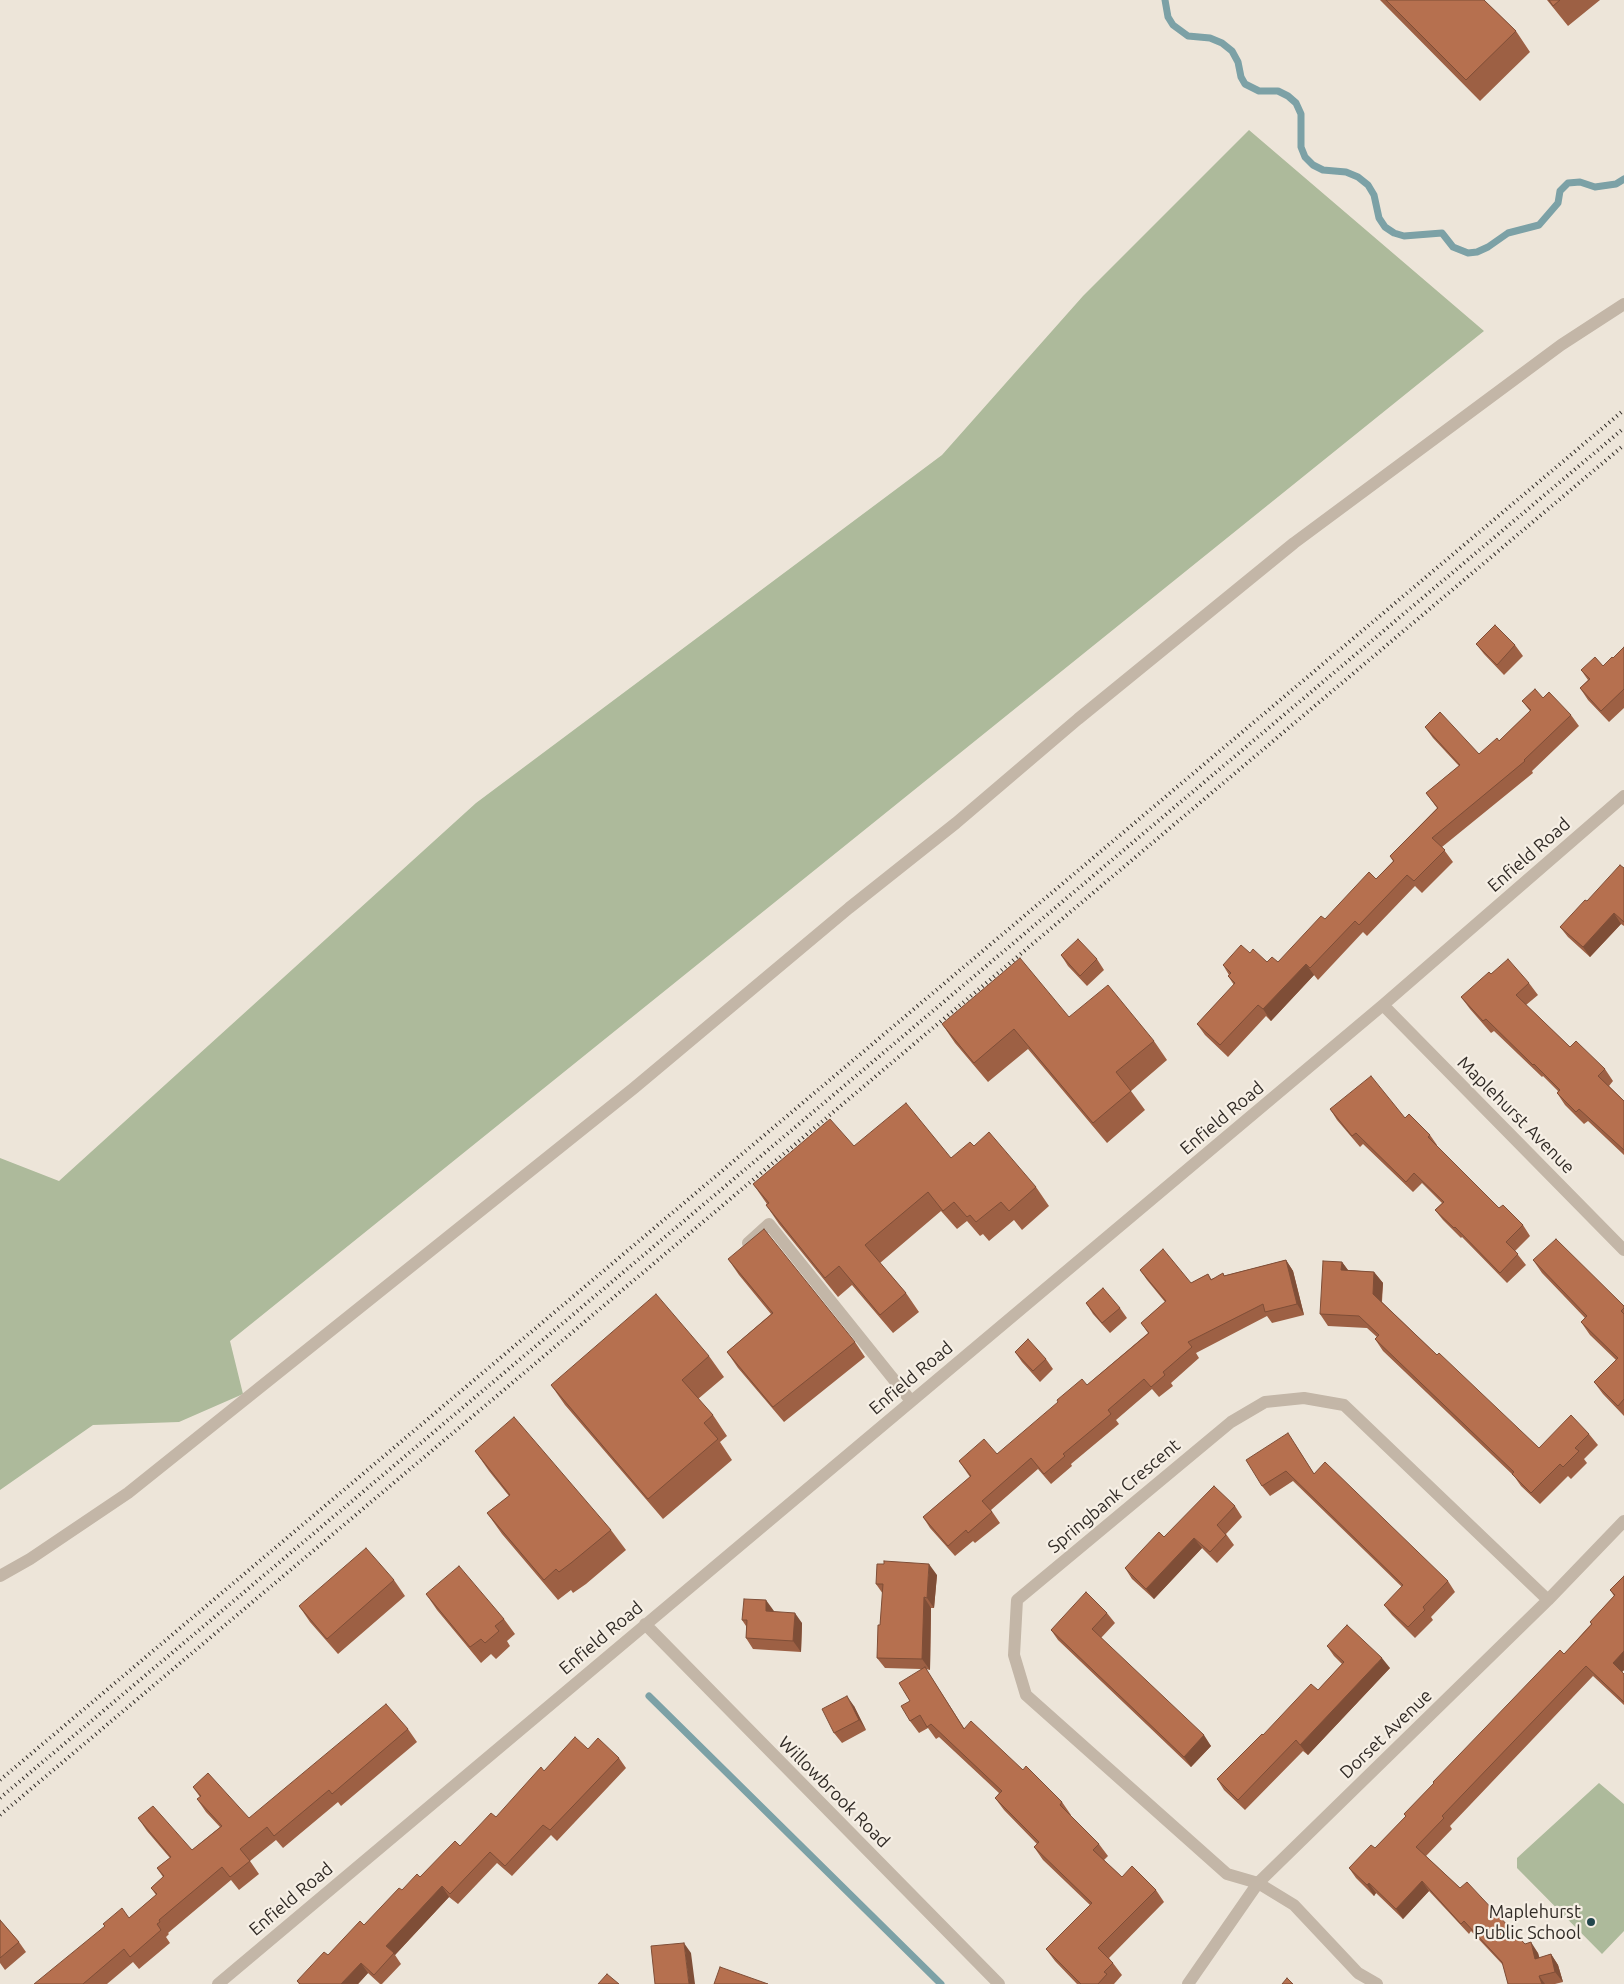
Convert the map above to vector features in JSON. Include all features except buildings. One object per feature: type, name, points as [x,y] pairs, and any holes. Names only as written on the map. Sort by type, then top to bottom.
[{"type":"street","points":[[0,1576],[30,1559],[128,1493],[360,1308],[641,1082],[849,908],[956,823],[1078,719],[1294,543],[1561,345],[1624,304]]},
{"type":"street","name":"Enfield Road","points":[[218,1984],[1383,1005],[1624,796]]},
{"type":"street","name":"Maplehurst Avenue","points":[[1383,1005],[1624,1250]]},
{"type":"street","points":[[736,1253],[769,1224],[911,1401]]},
{"type":"street","name":"Springbank Crescent","points":[[1377,1984],[1358,1973],[1294,1905],[1258,1883],[1227,1874],[1026,1695],[1014,1654],[1017,1600],[1231,1422],[1265,1402],[1304,1398],[1344,1405],[1548,1600]]},
{"type":"street","name":"Dorset Avenue","points":[[1188,1984],[1258,1883],[1548,1600],[1624,1521]]},
{"type":"street","name":"Willowbrook Road","points":[[645,1624],[999,1984]]},
{"type":"green space","points":[[1249,130],[1484,331],[230,1341],[243,1394],[179,1422],[93,1425],[0,1490],[0,1158],[59,1181],[476,803],[942,455],[1083,296]]},
{"type":"green space","name":"Maplehurst Public School","points":[[1599,1783],[1624,1804],[1624,1931],[1602,1954],[1517,1868],[1517,1858]]},
{"type":"waterway","points":[[1165,0],[1168,17],[1173,25],[1188,36],[1210,38],[1222,43],[1232,51],[1238,62],[1241,77],[1245,84],[1259,91],[1278,91],[1296,103],[1301,114],[1301,147],[1305,157],[1313,165],[1323,170],[1346,172],[1358,177],[1368,185],[1374,195],[1379,218],[1385,227],[1394,233],[1404,236],[1442,233],[1453,247],[1468,253],[1477,252],[1508,233],[1539,225],[1558,203],[1560,191],[1568,183],[1580,182],[1595,187],[1616,184],[1624,179]]},
{"type":"waterway","points":[[649,1696],[941,1984]]},
{"type":"railway","points":[[0,1780],[1624,410]]},
{"type":"railway","points":[[0,1798],[1624,428]]},
{"type":"railway","points":[[0,1815],[1624,445]]},
{"type":"place","name":"Maplehurst Public School","points":[[1591,1922]]}]
